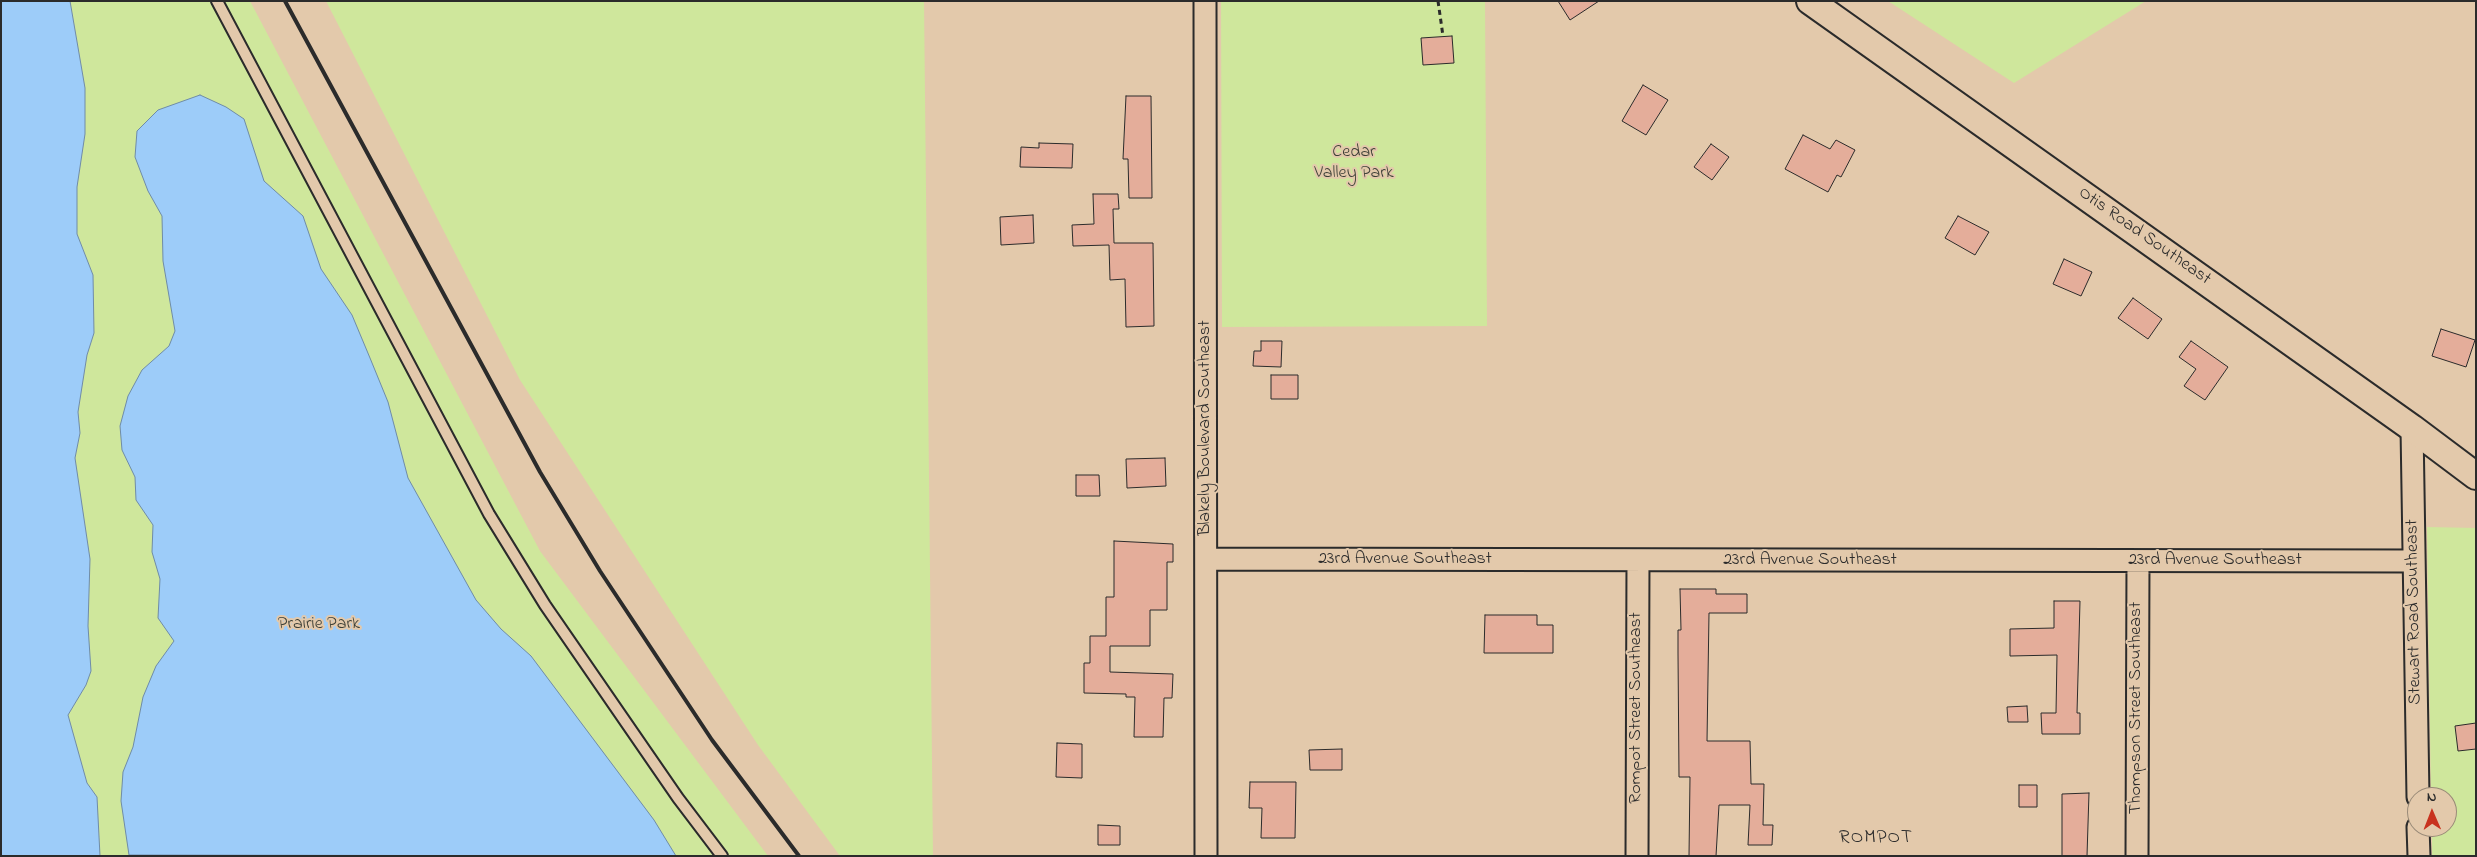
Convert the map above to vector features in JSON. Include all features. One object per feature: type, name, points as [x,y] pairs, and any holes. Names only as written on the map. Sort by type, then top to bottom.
[{"type":"street","name":"Blakely Boulevard Southeast","points":[[1205,1],[1206,856]]},
{"type":"street","name":"Otis Road Southeast","points":[[1810,1],[2412,428],[2476,476]]},
{"type":"street","name":"Stewart Road Southeast","points":[[2412,428],[2418,787]]},
{"type":"street","name":"23rd Avenue Southeast","points":[[1207,559],[2414,561]]},
{"type":"street","name":"Rompot Street Southeast","points":[[1636,856],[1638,561]]},
{"type":"street","name":"Thompson Street Southeast","points":[[2137,856],[2138,561]]},
{"type":"street","points":[[2418,837],[2418,856]]},
{"type":"lane","points":[[217,1],[489,514],[545,605],[678,798],[722,856]]},
{"type":"path","points":[[1438,1],[1442,36]]},
{"type":"green space","name":"Prairie Park","points":[[70,1],[250,1],[540,551],[768,856],[100,856],[97,797],[87,783],[68,715],[86,685],[90,559],[75,458],[80,433],[78,412],[87,355],[94,333],[93,275],[77,234],[77,187],[85,134],[85,88]]},
{"type":"green space","points":[[326,1],[924,1],[933,856],[840,856],[758,745],[520,380]]},
{"type":"green space","name":"Cedar Valley Park","points":[[1221,1],[1485,1],[1487,326],[1222,327]]},
{"type":"green space","points":[[1888,1],[2146,1],[2014,83]]},
{"type":"green space","points":[[2427,527],[2476,528],[2476,856],[2432,856],[2432,837],[2457,837],[2457,787],[2431,787]]},
{"type":"water","points":[[1,1],[70,1],[85,88],[85,134],[77,187],[77,234],[93,275],[94,333],[87,355],[78,412],[80,433],[75,458],[90,559],[88,626],[91,671],[86,685],[68,715],[87,783],[97,797],[100,856],[1,856]]},
{"type":"water","name":"Prairie Park","points":[[200,95],[226,107],[244,119],[264,181],[303,216],[321,269],[352,315],[388,402],[408,478],[476,600],[501,629],[531,656],[654,820],[676,856],[129,855],[121,801],[123,772],[133,747],[143,697],[156,666],[174,641],[158,618],[160,579],[152,552],[153,525],[136,500],[135,477],[122,450],[120,426],[128,396],[142,370],[169,346],[175,331],[163,261],[162,216],[148,191],[135,157],[137,131],[158,110]]},
{"type":"building","points":[[1558,1],[1599,1],[1570,20]]},
{"type":"building","points":[[1452,36],[1454,63],[1423,65],[1421,38]]},
{"type":"building","points":[[1643,85],[1668,100],[1646,135],[1622,121]]},
{"type":"building","points":[[1126,96],[1151,96],[1152,198],[1129,198],[1128,159],[1123,159]]},
{"type":"building","points":[[1803,135],[1830,149],[1836,140],[1855,150],[1841,177],[1837,175],[1828,192],[1785,169]]},
{"type":"building","points":[[1039,143],[1073,144],[1072,168],[1020,167],[1021,147],[1039,148]]},
{"type":"building","points":[[1711,144],[1729,157],[1712,180],[1694,167]]},
{"type":"building","points":[[1093,194],[1118,194],[1119,209],[1113,209],[1114,243],[1153,243],[1154,326],[1126,327],[1125,279],[1110,280],[1109,245],[1073,246],[1072,225],[1094,224]]},
{"type":"building","points":[[1033,215],[1034,243],[1001,245],[1000,217]]},
{"type":"building","points":[[1958,216],[1989,232],[1975,255],[1945,238]]},
{"type":"building","points":[[2064,259],[2092,272],[2081,296],[2053,284]]},
{"type":"building","points":[[2133,298],[2162,319],[2148,339],[2118,318]]},
{"type":"building","points":[[2441,329],[2475,340],[2466,367],[2432,356]]},
{"type":"building","points":[[1261,341],[1282,341],[1281,367],[1253,366],[1254,351],[1261,351]]},
{"type":"building","points":[[2191,341],[2228,367],[2205,400],[2184,386],[2196,369],[2179,357]]},
{"type":"building","points":[[1271,375],[1298,375],[1298,399],[1271,399]]},
{"type":"building","points":[[1165,458],[1166,486],[1127,488],[1126,459]]},
{"type":"building","points":[[1076,475],[1099,475],[1100,496],[1076,496]]},
{"type":"building","points":[[1114,541],[1173,544],[1173,562],[1167,562],[1167,610],[1150,610],[1150,646],[1110,646],[1110,672],[1173,674],[1172,698],[1164,698],[1163,737],[1134,737],[1135,697],[1126,697],[1126,694],[1084,693],[1084,663],[1090,663],[1090,636],[1106,636],[1106,597],[1114,597]]},
{"type":"building","points":[[1680,589],[1716,589],[1716,594],[1747,594],[1747,613],[1709,613],[1707,741],[1750,741],[1751,784],[1764,784],[1763,825],[1773,825],[1772,845],[1748,845],[1750,805],[1719,805],[1716,856],[1689,856],[1690,777],[1679,777],[1678,630],[1681,630]]},
{"type":"building","points":[[2054,601],[2080,601],[2077,713],[2080,713],[2080,734],[2042,734],[2041,713],[2056,713],[2057,655],[2010,656],[2010,629],[2054,628]]},
{"type":"building","points":[[1485,615],[1537,615],[1537,625],[1553,625],[1553,653],[1484,653]]},
{"type":"building","points":[[2027,706],[2028,722],[2008,722],[2007,707]]},
{"type":"building","points":[[2476,723],[2476,749],[2458,751],[2455,726]]},
{"type":"building","points":[[1057,743],[1082,744],[1082,778],[1056,777]]},
{"type":"building","points":[[1342,749],[1342,770],[1310,770],[1309,750]]},
{"type":"building","points":[[1250,782],[1296,782],[1295,838],[1261,838],[1262,808],[1249,808]]},
{"type":"building","points":[[2019,785],[2037,785],[2037,807],[2019,807]]},
{"type":"building","points":[[2089,793],[2087,856],[2062,856],[2062,794]]},
{"type":"building","points":[[1098,825],[1120,826],[1120,845],[1098,845]]},
{"type":"railway","points":[[285,1],[540,472],[600,571],[712,740],[799,856]]},
{"type":"district","name":"ROMPOT","points":[[1876,839]]}]
